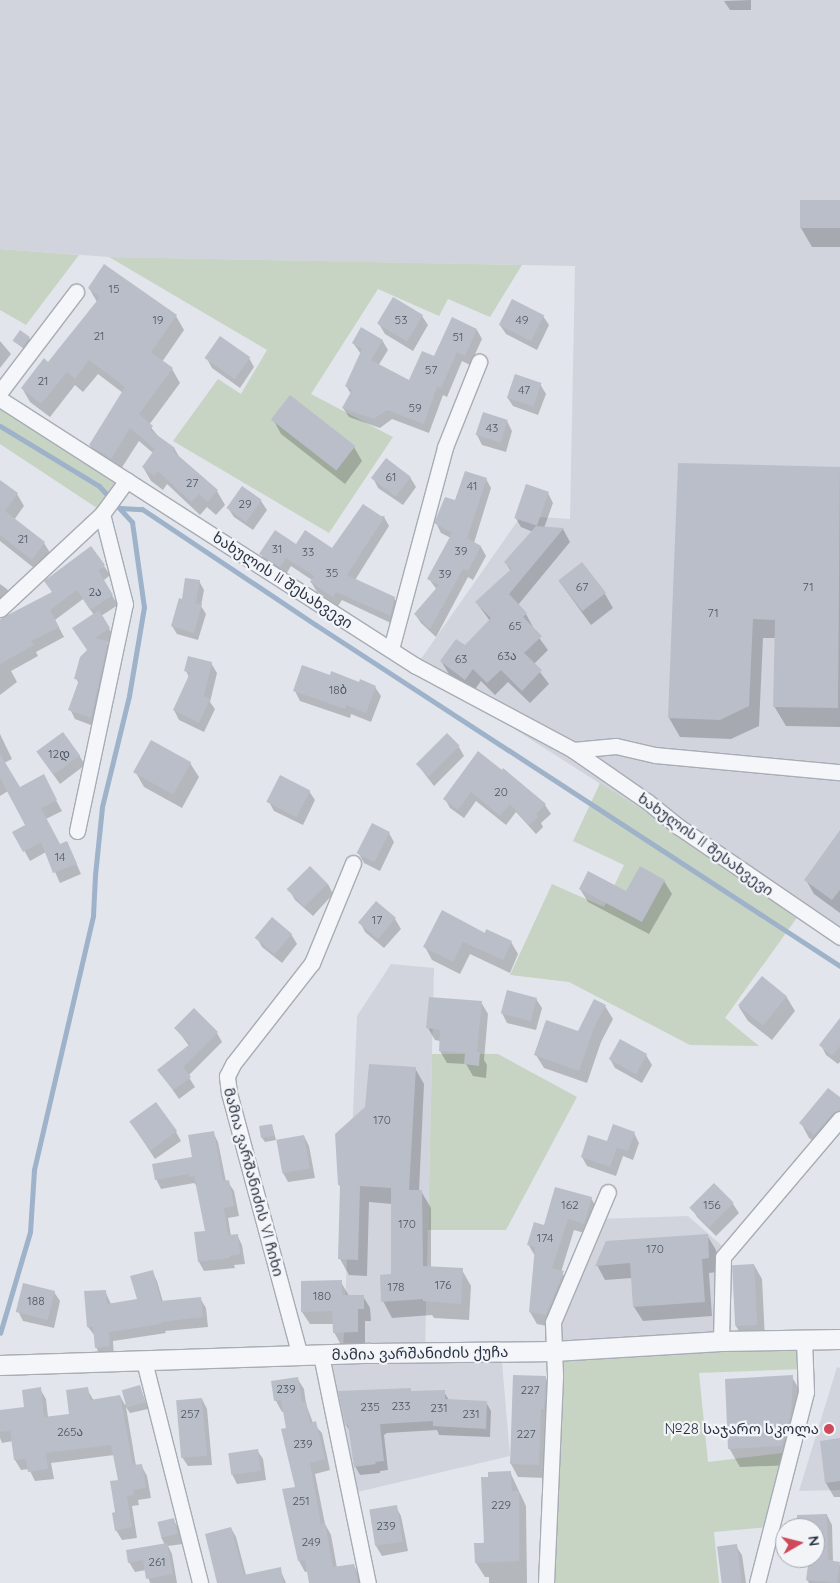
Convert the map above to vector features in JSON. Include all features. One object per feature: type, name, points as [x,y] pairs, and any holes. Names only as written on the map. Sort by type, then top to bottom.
[{"type":"street","points":[[0,392],[76,292]]},
{"type":"street","points":[[391,649],[445,447],[479,362]]},
{"type":"street","name":"ხახულის II შესახვევი","points":[[0,399],[391,649],[518,722],[573,750],[648,802],[687,833],[840,937]]},
{"type":"street","points":[[0,609],[102,513],[127,480]]},
{"type":"street","points":[[77,831],[124,604],[102,513]]},
{"type":"street","points":[[573,750],[616,746],[655,755],[840,772]]},
{"type":"street","name":"მამია ვარშანიძის VI ჩიხი","points":[[300,1356],[229,1093],[227,1076],[233,1064],[312,964],[353,863]]},
{"type":"street","points":[[721,1341],[723,1257],[840,1119]]},
{"type":"street","points":[[546,1583],[554,1351],[553,1322],[608,1192]]},
{"type":"street","name":"მამია ვარშანიძის ქუჩა","points":[[5,1365],[321,1355],[554,1351],[721,1341],[840,1339]]},
{"type":"street","points":[[757,1583],[806,1392],[804,1340]]},
{"type":"street","points":[[321,1355],[368,1583]]},
{"type":"street","points":[[144,1361],[200,1583]]},
{"type":"shaded area","points":[[0,0],[840,0],[840,937],[416,666],[521,516],[570,519],[575,266],[109,257],[0,249]]},
{"type":"shaded area","points":[[391,964],[434,968],[425,1351],[501,1350],[510,1456],[349,1494],[321,1355],[343,1354],[357,1016]]},
{"type":"shaded area","points":[[688,1216],[728,1251],[721,1341],[554,1351],[553,1322],[596,1219]]},
{"type":"shaded area","name":"№28 საჯარო სკოლა","points":[[837,1367],[840,1368],[840,1490],[799,1491]]},
{"type":"green space","points":[[0,249],[79,255],[26,325],[0,310]]},
{"type":"green space","points":[[109,257],[522,265],[490,317],[448,299],[439,316],[378,289],[311,394],[393,437],[329,533],[173,441],[218,379],[241,394],[267,350]]},
{"type":"green space","points":[[0,399],[127,480],[103,512],[0,444]]},
{"type":"green space","points":[[600,783],[801,912],[725,1018],[759,1046],[690,1045],[569,982],[510,975],[552,884],[604,907],[624,865],[573,841]]},
{"type":"green space","points":[[432,1054],[498,1054],[577,1097],[506,1230],[428,1230]]},
{"type":"green space","points":[[804,1340],[805,1369],[699,1373],[708,1462],[790,1452],[771,1527],[714,1532],[719,1583],[546,1583],[554,1351]]},
{"type":"building","points":[[800,200],[840,200],[840,228],[800,228]]},
{"type":"building","points":[[104,264],[177,315],[151,352],[173,368],[139,414],[153,426],[150,430],[175,448],[173,451],[218,490],[208,502],[199,494],[191,502],[158,471],[154,476],[142,467],[155,449],[130,428],[111,459],[89,445],[125,387],[89,360],[75,379],[67,372],[41,404],[21,388],[44,358],[48,362],[100,297],[88,288]]},
{"type":"building","points":[[393,297],[423,315],[407,342],[377,324]]},
{"type":"building","points":[[512,299],[544,315],[531,341],[499,325]]},
{"type":"building","points":[[452,317],[477,329],[465,356],[457,352],[441,388],[437,387],[424,424],[387,410],[374,419],[342,408],[352,390],[345,386],[362,349],[352,343],[361,327],[383,340],[371,360],[409,380],[422,351],[434,356]]},
{"type":"building","points":[[20,330],[30,337],[22,348],[13,341]]},
{"type":"building","points":[[220,336],[250,357],[235,379],[205,358]]},
{"type":"building","points":[[515,374],[541,383],[533,407],[507,398]]},
{"type":"building","points":[[290,395],[355,446],[336,471],[271,419]]},
{"type":"building","points":[[483,412],[508,420],[500,443],[476,435]]},
{"type":"building","points":[[386,458],[411,477],[396,497],[371,478]]},
{"type":"building","points":[[678,463],[840,467],[838,708],[773,707],[775,620],[753,619],[749,706],[720,720],[668,718]]},
{"type":"building","points":[[465,471],[487,478],[467,538],[481,546],[468,571],[463,569],[430,629],[414,614],[439,585],[427,579],[452,533],[434,523],[445,497],[455,500]]},
{"type":"building","points":[[0,480],[18,493],[5,511],[45,542],[32,560],[0,535]]},
{"type":"building","points":[[526,484],[549,492],[537,526],[514,518]]},
{"type":"building","points":[[242,486],[262,500],[246,522],[227,508]]},
{"type":"building","points":[[363,504],[381,516],[385,516],[347,575],[395,597],[390,616],[336,592],[333,597],[310,582],[314,576],[286,558],[280,567],[259,554],[275,530],[296,544],[305,530],[332,548]]},
{"type":"building","points":[[536,526],[564,528],[509,594],[527,613],[523,617],[542,636],[524,653],[542,670],[522,691],[501,670],[487,683],[473,669],[465,680],[440,661],[456,639],[465,645],[491,618],[475,602],[511,569],[504,562]]},
{"type":"building","points":[[91,546],[105,565],[98,570],[113,595],[90,610],[77,590],[50,610],[59,627],[31,641],[34,645],[0,664],[0,619],[52,592],[44,581]]},
{"type":"building","points":[[582,562],[606,593],[582,611],[558,580]]},
{"type":"building","points":[[185,578],[200,580],[196,603],[202,604],[194,633],[171,626],[179,598],[182,599]]},
{"type":"building","points":[[99,610],[110,628],[95,638],[108,641],[91,718],[68,710],[79,680],[74,679],[80,657],[87,650],[72,628]]},
{"type":"building","points":[[188,656],[212,662],[204,696],[210,699],[199,723],[173,710],[190,673],[184,671]]},
{"type":"building","points":[[302,665],[330,675],[331,671],[359,682],[360,679],[376,686],[366,713],[346,705],[345,709],[293,691]]},
{"type":"building","points":[[63,732],[80,755],[53,775],[36,751]]},
{"type":"building","points":[[447,733],[460,746],[429,777],[416,764]]},
{"type":"building","points":[[151,740],[191,762],[173,795],[133,772]]},
{"type":"building","points":[[478,751],[502,770],[503,768],[546,804],[536,814],[538,817],[529,825],[510,804],[500,816],[471,792],[458,810],[443,799]]},
{"type":"building","points":[[0,754],[20,787],[44,774],[57,800],[41,808],[60,844],[67,841],[77,864],[53,873],[41,842],[23,852],[12,832],[25,825],[0,778]]},
{"type":"building","points":[[280,775],[310,790],[297,817],[266,802]]},
{"type":"building","points":[[372,823],[390,832],[374,862],[357,853]]},
{"type":"building","points":[[840,830],[840,890],[832,900],[804,880]]},
{"type":"building","points":[[310,866],[328,884],[304,907],[287,889]]},
{"type":"building","points":[[640,866],[665,880],[642,922],[579,889],[588,871],[626,891]]},
{"type":"building","points":[[376,901],[396,918],[378,939],[358,922]]},
{"type":"building","points":[[442,910],[485,933],[486,929],[512,941],[503,960],[463,942],[453,962],[423,947]]},
{"type":"building","points":[[272,917],[292,934],[275,954],[255,938]]},
{"type":"building","points":[[762,976],[787,996],[763,1026],[738,1006]]},
{"type":"building","points":[[507,990],[537,998],[531,1021],[501,1013]]},
{"type":"building","points":[[429,997],[482,1001],[477,1052],[480,1052],[479,1066],[464,1064],[465,1053],[439,1051],[440,1030],[426,1028]]},
{"type":"building","points":[[594,999],[606,1005],[594,1028],[579,1071],[534,1055],[546,1020],[578,1031]]},
{"type":"building","points":[[194,1008],[218,1032],[183,1067],[191,1077],[173,1090],[157,1070],[190,1044],[174,1028]]},
{"type":"building","points":[[840,1018],[840,1046],[832,1056],[819,1045]]},
{"type":"building","points":[[620,1039],[647,1054],[636,1074],[609,1059]]},
{"type":"building","points":[[369,1064],[416,1067],[409,1190],[422,1190],[423,1266],[463,1268],[461,1304],[423,1301],[423,1299],[381,1302],[380,1275],[391,1274],[391,1188],[360,1186],[358,1260],[338,1259],[340,1185],[338,1185],[335,1134],[365,1107]]},
{"type":"building","points":[[828,1088],[840,1097],[840,1110],[833,1113],[814,1135],[799,1123]]},
{"type":"building","points":[[156,1102],[177,1131],[150,1151],[129,1121]]},
{"type":"building","points":[[272,1124],[274,1136],[261,1138],[259,1126]]},
{"type":"building","points":[[613,1124],[635,1132],[628,1151],[617,1148],[610,1167],[581,1157],[588,1135],[607,1141]]},
{"type":"building","points":[[214,1131],[223,1181],[229,1180],[234,1206],[224,1208],[228,1235],[238,1234],[240,1254],[230,1256],[230,1258],[198,1262],[194,1232],[205,1231],[194,1176],[189,1177],[189,1174],[155,1180],[152,1164],[192,1157],[188,1135]]},
{"type":"building","points":[[304,1135],[310,1168],[282,1173],[276,1140]]},
{"type":"building","points":[[714,1183],[734,1203],[709,1228],[689,1208]]},
{"type":"building","points":[[555,1187],[592,1197],[584,1224],[568,1219],[552,1268],[564,1271],[546,1315],[529,1312],[535,1247],[527,1245],[534,1222],[544,1225]]},
{"type":"building","points":[[708,1234],[709,1258],[702,1259],[705,1302],[633,1307],[630,1263],[595,1266],[606,1241]]},
{"type":"building","points":[[754,1264],[757,1325],[735,1326],[732,1265]]},
{"type":"building","points":[[153,1270],[161,1301],[201,1297],[203,1317],[161,1322],[161,1324],[109,1332],[110,1346],[95,1348],[93,1327],[87,1327],[84,1291],[106,1290],[107,1304],[137,1299],[130,1276]]},
{"type":"building","points":[[342,1280],[342,1295],[364,1295],[364,1309],[358,1309],[358,1332],[333,1333],[332,1311],[301,1312],[301,1281]]},
{"type":"building","points":[[23,1283],[55,1291],[48,1320],[16,1312]]},
{"type":"building","points":[[513,1375],[546,1376],[544,1409],[541,1409],[539,1465],[510,1464]]},
{"type":"building","points":[[793,1375],[791,1414],[782,1446],[728,1449],[725,1379]]},
{"type":"building","points":[[298,1377],[302,1402],[306,1401],[310,1423],[316,1421],[325,1459],[310,1463],[321,1524],[325,1523],[333,1567],[354,1564],[358,1583],[309,1583],[305,1560],[298,1561],[282,1489],[295,1487],[281,1429],[286,1428],[281,1400],[274,1401],[271,1381]]},
{"type":"building","points":[[140,1385],[145,1402],[127,1408],[122,1390]]},
{"type":"building","points":[[41,1387],[44,1417],[69,1414],[66,1390],[88,1387],[90,1400],[120,1395],[133,1465],[142,1464],[146,1488],[133,1490],[134,1495],[127,1496],[132,1527],[115,1531],[112,1513],[115,1512],[110,1481],[118,1480],[111,1445],[46,1453],[48,1469],[28,1472],[26,1459],[14,1460],[10,1431],[0,1432],[0,1410],[24,1407],[22,1390]]},
{"type":"building","points":[[411,1388],[411,1391],[445,1390],[445,1399],[487,1401],[486,1429],[433,1426],[433,1421],[381,1424],[384,1461],[354,1467],[348,1425],[345,1425],[338,1391]]},
{"type":"building","points":[[202,1398],[207,1456],[181,1458],[176,1400]]},
{"type":"building","points":[[840,1438],[840,1481],[825,1483],[820,1441]]},
{"type":"building","points":[[258,1449],[261,1471],[231,1475],[228,1453]]},
{"type":"building","points":[[511,1471],[512,1491],[519,1491],[519,1561],[475,1563],[474,1543],[484,1543],[481,1477],[488,1477],[488,1472]]},
{"type":"building","points":[[397,1505],[403,1542],[375,1546],[369,1509]]},
{"type":"building","points":[[827,1514],[828,1560],[840,1562],[837,1583],[806,1580],[808,1568],[825,1568],[825,1518],[797,1518],[797,1515]]},
{"type":"building","points":[[174,1518],[178,1534],[161,1538],[158,1522]]},
{"type":"building","points":[[231,1527],[244,1575],[281,1567],[283,1583],[217,1583],[205,1534]]},
{"type":"building","points":[[167,1543],[173,1574],[146,1579],[143,1560],[128,1563],[126,1550]]},
{"type":"building","points":[[737,1544],[742,1583],[722,1583],[717,1546]]},
{"type":"waterway","points":[[0,426],[99,486],[132,522],[144,607],[129,696],[102,807],[93,916],[34,1170],[30,1232],[0,1333]]},
{"type":"waterway","points":[[120,508],[142,509],[316,625],[840,966]]},
{"type":"place","name":"№28 საჯარო სკოლა","points":[[829,1429]]}]
